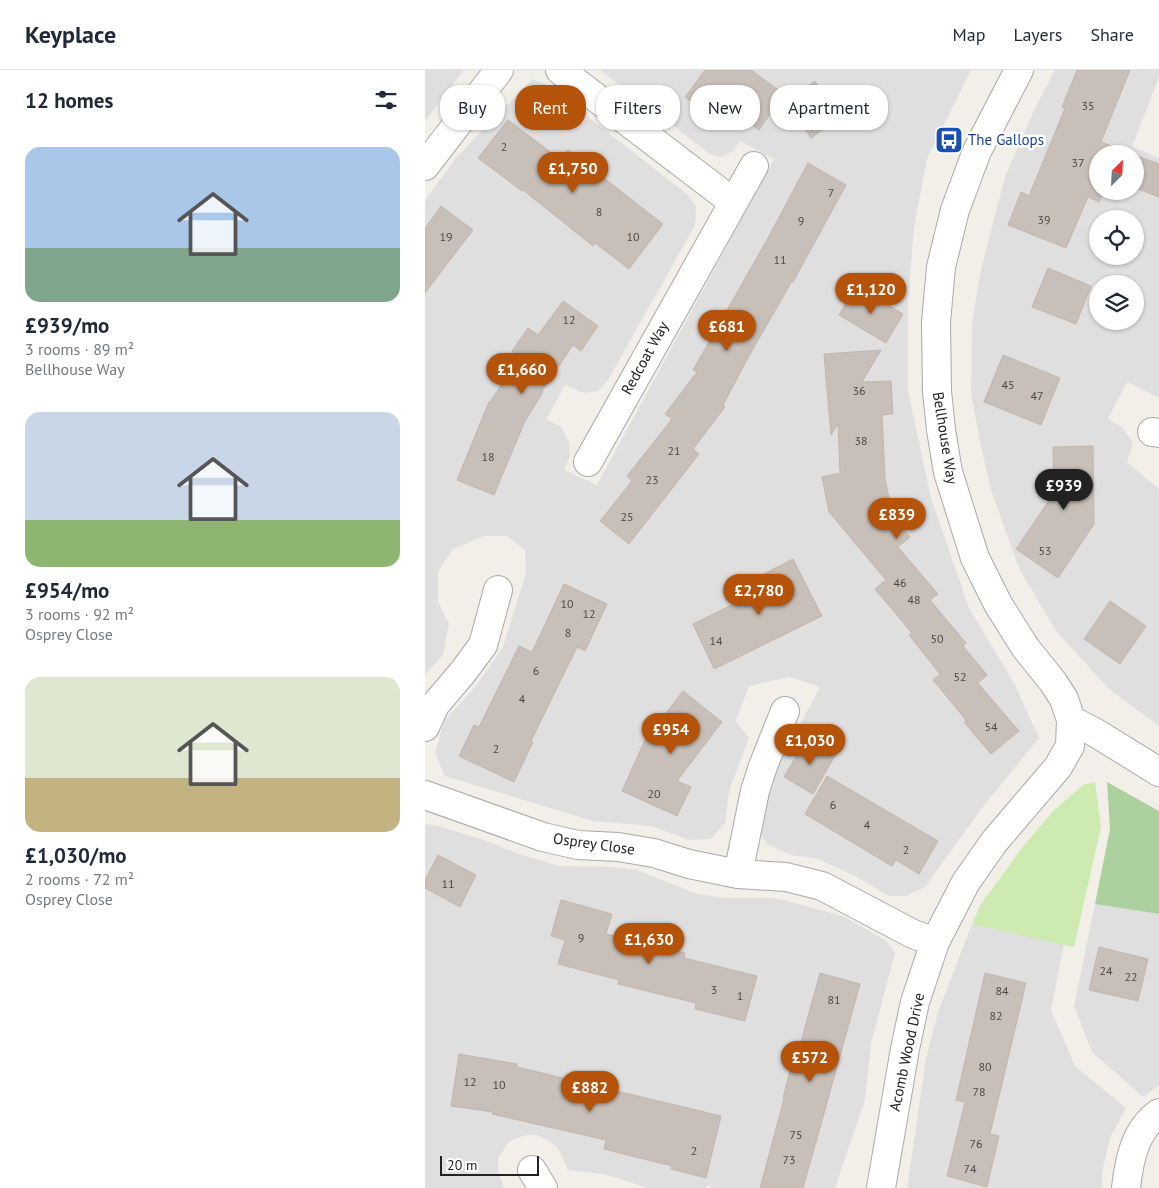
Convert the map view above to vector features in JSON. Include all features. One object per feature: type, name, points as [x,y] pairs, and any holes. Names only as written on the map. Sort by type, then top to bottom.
[{"type":"street","points":[[425,166],[499,70]]},
{"type":"street","points":[[560,70],[733,202]]},
{"type":"street","name":"Bellhouse Way","points":[[1019,70],[977,152],[955,210],[941,267],[936,322],[937,391],[948,472],[975,558],[998,604],[1025,647],[1053,682],[1063,699],[1071,720]]},
{"type":"street","name":"Redcoat Way","points":[[588,462],[754,166]]},
{"type":"street","points":[[425,727],[435,705],[463,672],[483,644],[498,590]]},
{"type":"street","points":[[738,874],[755,791],[785,711]]},
{"type":"street","points":[[1071,720],[1096,733],[1159,772]]},
{"type":"street","name":"Acomb Wood Drive","points":[[881,1188],[913,1012],[935,942],[966,882],[989,850],[1058,767],[1070,746],[1071,720]]},
{"type":"street","name":"Osprey Close","points":[[425,795],[543,837],[578,845],[619,847],[654,853],[689,864],[738,874],[786,877],[822,886],[913,934],[935,942]]},
{"type":"street","points":[[1126,1188],[1129,1161],[1137,1140],[1152,1118],[1159,1113]]},
{"type":"shaded area","points":[[425,70],[464,70],[453,85],[440,85],[440,101],[425,121]]},
{"type":"shaded area","points":[[600,70],[971,70],[927,159],[914,227],[908,302],[908,391],[931,498],[969,608],[1014,683],[1039,738],[982,808],[925,887],[906,896],[889,896],[855,876],[818,859],[791,855],[767,844],[756,827],[767,786],[820,687],[790,677],[749,686],[736,721],[749,738],[729,791],[725,823],[711,839],[689,840],[651,826],[593,821],[445,776],[435,753],[444,721],[477,685],[503,647],[526,573],[525,550],[507,536],[484,536],[453,549],[438,572],[438,602],[449,624],[443,655],[425,675],[425,201],[455,159],[483,130],[505,130],[505,107],[515,97],[515,130],[586,130],[586,115],[596,123],[596,130],[605,130],[688,195],[696,207],[695,225],[608,380],[598,391],[584,393],[565,385],[546,419],[561,427],[569,442],[570,456],[564,470],[597,485],[774,159],[740,141],[733,151],[721,157],[710,154],[679,130],[680,85],[620,85]]},
{"type":"shaded area","points":[[1055,70],[1159,70],[1159,77],[1133,145],[1089,145],[1089,200],[1144,200],[1144,152],[1159,158],[1159,398],[1127,382],[1108,419],[1122,427],[1133,443],[1127,462],[1159,489],[1159,726],[1109,689],[1056,631],[1019,568],[991,490],[971,394],[972,322],[981,269],[1005,177],[1035,108]]},
{"type":"shaded area","points":[[532,79],[547,85],[526,85]]},
{"type":"shaded area","points":[[425,824],[439,826],[559,866],[612,867],[637,870],[697,894],[726,898],[773,898],[788,901],[845,917],[886,941],[895,953],[871,1043],[865,1100],[835,1188],[714,1188],[707,1185],[706,1188],[648,1188],[604,1174],[568,1170],[558,1148],[546,1139],[536,1135],[527,1135],[515,1138],[507,1144],[498,1159],[498,1172],[504,1188],[425,1188]]},
{"type":"shaded area","points":[[1095,904],[1159,914],[1159,1085],[1143,1097],[1092,1052],[1074,1006]]},
{"type":"shaded area","points":[[972,924],[1064,944],[1051,1010],[1075,1066],[1126,1108],[1110,1138],[1102,1173],[1102,1188],[907,1188],[926,1059],[938,1012]]},
{"type":"green space","points":[[1095,782],[1101,827],[1074,947],[972,924],[981,904],[1024,845],[1055,809],[1083,785]]},
{"type":"green space","points":[[1107,782],[1159,811],[1159,914],[1095,904],[1110,829]]},
{"type":"building","points":[[705,70],[751,70],[772,85],[770,85],[770,114],[760,129],[760,85],[694,85]]},
{"type":"building","points":[[1077,70],[1130,70],[1101,142],[1109,145],[1089,145],[1089,197],[1066,248],[1008,225],[1021,192],[1029,196],[1065,108],[1062,107]]},
{"type":"building","points":[[815,81],[818,85],[809,85]]},
{"type":"building","points":[[690,90],[690,101],[685,97]]},
{"type":"building","points":[[508,120],[515,125],[515,130],[521,130],[561,160],[568,150],[663,224],[629,269],[595,243],[593,246],[523,190],[478,158],[500,130],[505,130],[505,124]]},
{"type":"building","points":[[805,130],[822,130],[811,138]]},
{"type":"building","points":[[1144,158],[1159,164],[1159,197],[1144,191]]},
{"type":"building","points":[[808,163],[846,185],[793,282],[749,356],[723,405],[725,407],[693,449],[699,454],[629,544],[600,521],[632,481],[627,476],[672,419],[665,414],[697,372],[693,370]]},
{"type":"building","points":[[441,206],[473,230],[425,293],[425,228]]},
{"type":"building","points":[[1048,268],[1089,285],[1089,291],[1076,324],[1032,307]]},
{"type":"building","points":[[856,286],[903,314],[886,343],[839,315]]},
{"type":"building","points":[[563,301],[598,326],[581,351],[573,345],[542,391],[525,421],[494,495],[457,480],[489,402],[520,356],[512,351],[528,328],[538,335]]},
{"type":"building","points":[[881,350],[862,382],[891,381],[893,414],[882,415],[885,478],[893,518],[910,537],[898,547],[938,594],[930,600],[966,643],[963,646],[987,675],[978,683],[1019,731],[991,754],[964,722],[966,720],[933,680],[940,674],[909,635],[912,633],[875,589],[886,580],[829,512],[822,477],[840,473],[838,424],[831,435],[824,354]]},
{"type":"building","points":[[1003,355],[1060,378],[1041,425],[984,402]]},
{"type":"building","points":[[1093,446],[1094,524],[1058,578],[1016,549],[1054,493],[1053,447]]},
{"type":"building","points":[[793,559],[822,616],[714,669],[693,624],[756,593],[750,581]]},
{"type":"building","points":[[564,584],[607,604],[585,651],[577,647],[531,741],[533,742],[514,782],[459,756],[474,725],[479,727],[519,646],[532,652]]},
{"type":"building","points":[[1110,601],[1146,626],[1120,664],[1084,639]]},
{"type":"building","points":[[683,691],[722,722],[677,781],[691,787],[677,816],[622,791],[645,740]]},
{"type":"building","points":[[807,738],[836,754],[813,794],[784,777]]},
{"type":"building","points":[[827,776],[938,841],[919,874],[896,860],[892,866],[805,814]]},
{"type":"building","points":[[438,855],[476,875],[460,907],[425,888],[425,880]]},
{"type":"building","points":[[561,900],[612,914],[606,934],[685,953],[684,958],[757,976],[745,1021],[695,1009],[696,1003],[618,984],[619,980],[558,964],[565,940],[551,936]]},
{"type":"building","points":[[1099,947],[1148,959],[1138,1001],[1089,990]]},
{"type":"building","points":[[820,973],[860,984],[825,1110],[803,1188],[760,1188],[794,1055],[797,1056]]},
{"type":"building","points":[[985,973],[1026,983],[990,1134],[999,1136],[987,1187],[947,1176],[965,1102],[956,1100]]},
{"type":"building","points":[[459,1054],[517,1064],[517,1067],[721,1116],[706,1178],[671,1169],[672,1166],[604,1149],[606,1140],[492,1114],[493,1112],[451,1106]]},
{"type":"place","name":"The Gallops","points":[[949,140]]}]
